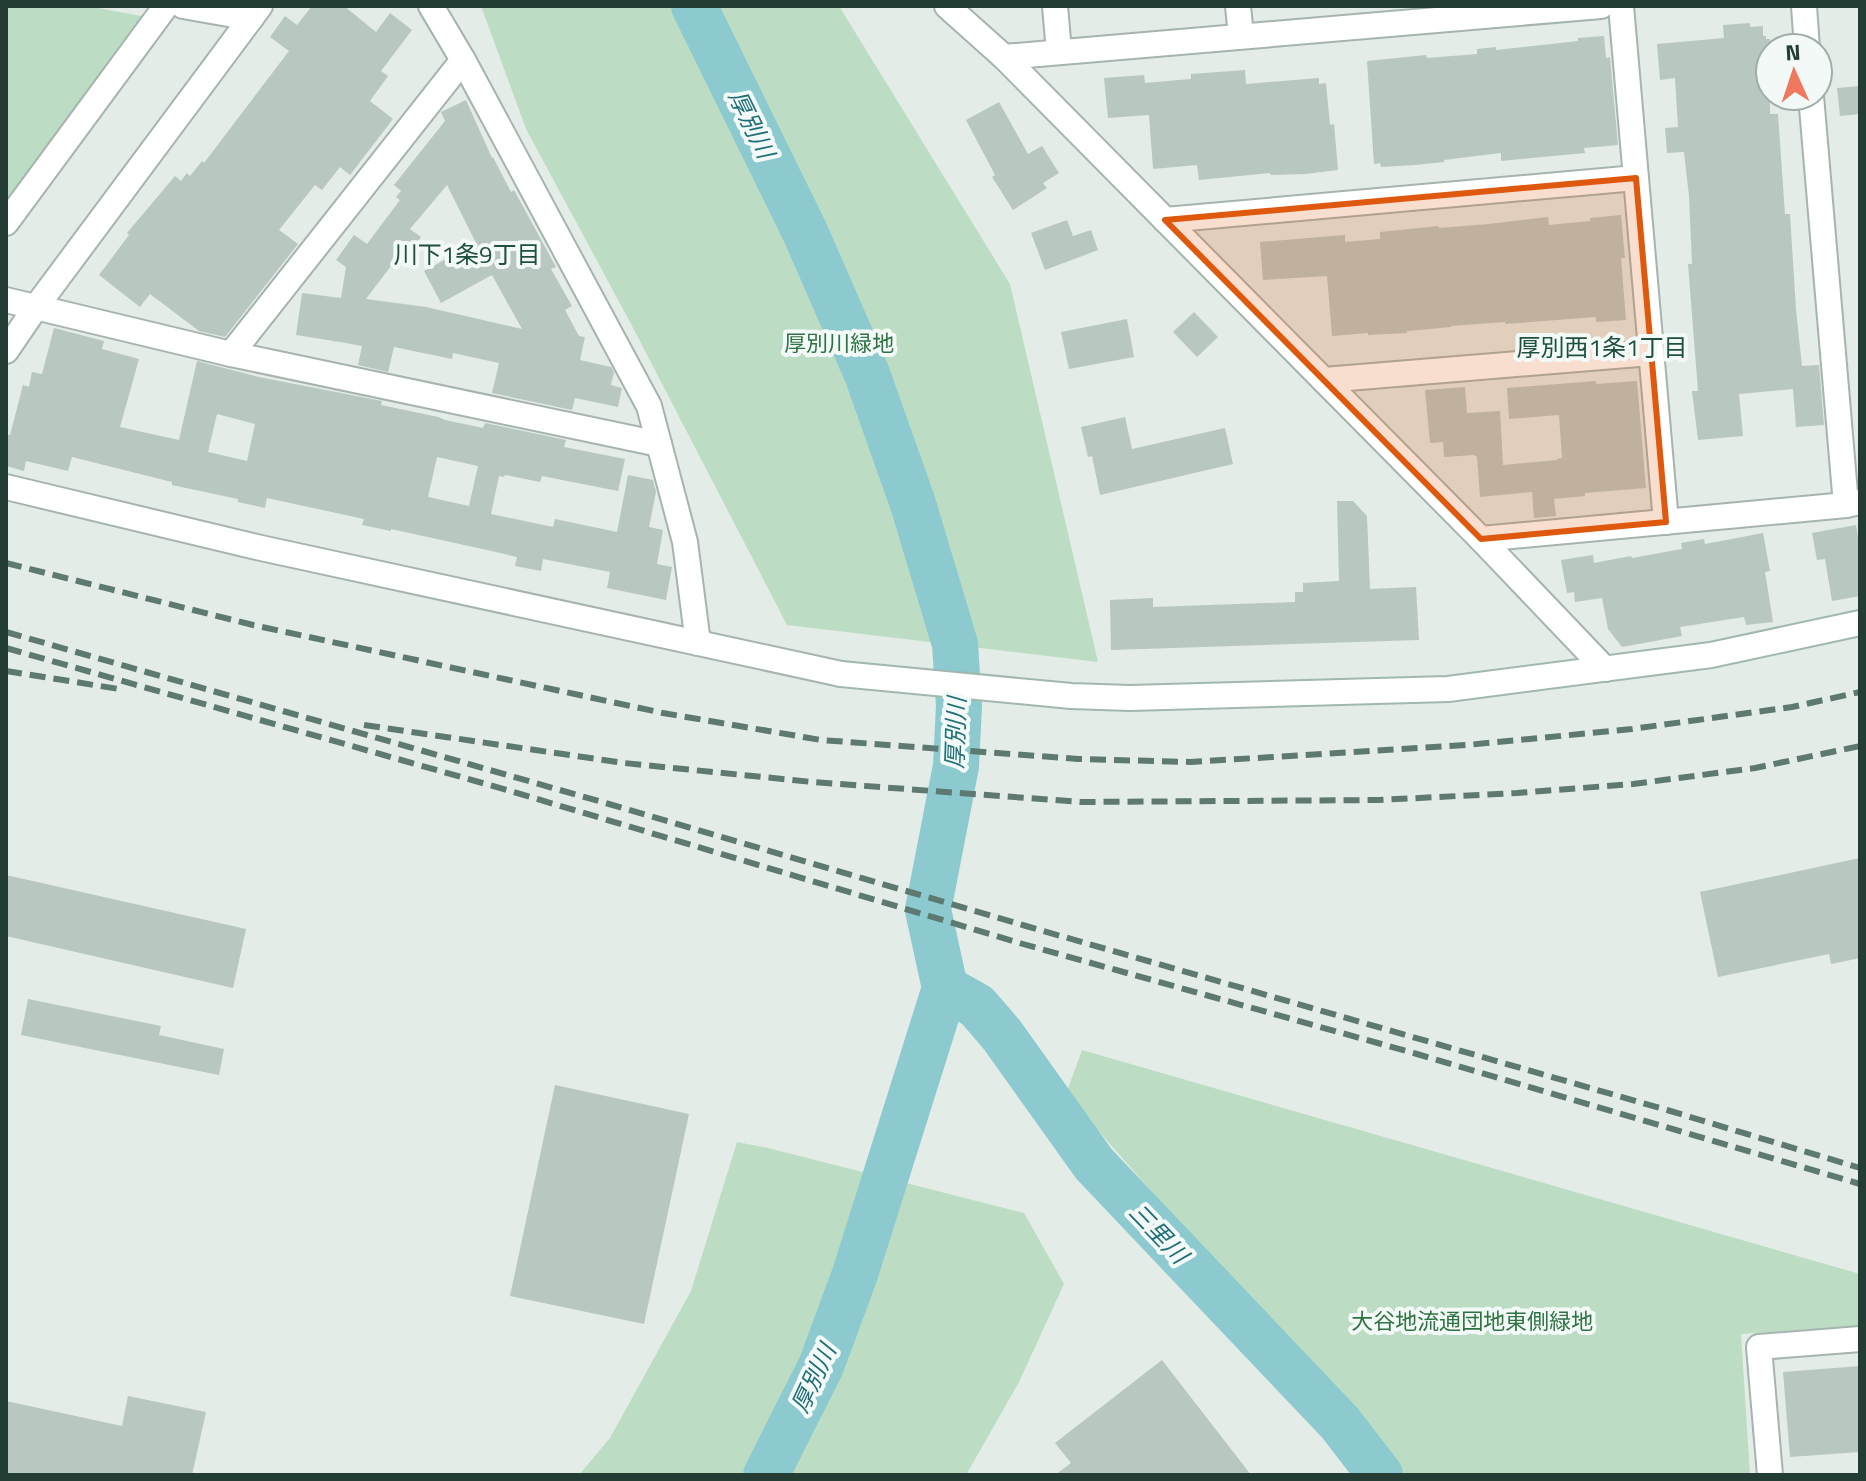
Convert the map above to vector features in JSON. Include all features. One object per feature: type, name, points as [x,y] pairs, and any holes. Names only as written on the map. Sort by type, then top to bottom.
[{"type":"street","points":[[6,223],[166,6]]},
{"type":"street","points":[[183,6],[256,12]]},
{"type":"street","points":[[431,6],[649,406],[685,542],[698,643]]},
{"type":"street","points":[[947,6],[1004,57],[1481,539],[1605,669]]},
{"type":"street","points":[[1055,6],[1059,52]]},
{"type":"street","points":[[1238,6],[1241,36]]},
{"type":"street","points":[[1004,57],[1241,36],[1427,13],[1601,6]]},
{"type":"street","points":[[1621,6],[1666,522]]},
{"type":"street","points":[[1804,6],[1806,32]]},
{"type":"street","points":[[6,351],[256,12]]},
{"type":"street","points":[[231,354],[463,60]]},
{"type":"street","points":[[1481,539],[1853,503],[1813,112]]},
{"type":"street","points":[[1165,220],[1636,178]]},
{"type":"street","points":[[6,300],[231,354],[659,444]]},
{"type":"street","points":[[1324,380],[1651,353]]},
{"type":"street","points":[[6,487],[261,548],[841,674],[1071,696],[1130,698],[1448,689],[1711,655],[1860,623]]},
{"type":"street","points":[[1770,1475],[1759,1347],[1860,1339]]},
{"type":"highlighted area","points":[[1636,178],[1666,522],[1481,539],[1165,220]]},
{"type":"green space","points":[[6,6],[88,6],[141,16],[146,27],[6,214]]},
{"type":"green space","name":"厚別川緑地","points":[[481,6],[839,6],[1010,284],[1098,662],[787,625],[526,129]]},
{"type":"green space","name":"大谷地流通団地東側緑地","points":[[1082,1050],[1860,1274],[1860,1326],[1741,1334],[1750,1475],[1401,1475],[1066,1094]]},
{"type":"green space","points":[[737,1142],[1024,1213],[1064,1284],[1019,1382],[966,1475],[579,1475],[610,1438],[691,1291]]},
{"type":"building","points":[[312,6],[344,6],[376,32],[390,13],[412,30],[381,71],[388,76],[370,101],[393,119],[350,175],[340,167],[322,190],[315,185],[279,230],[298,244],[225,337],[199,331],[150,294],[140,307],[99,275],[129,235],[127,233],[175,176],[181,181],[187,173],[190,176],[202,161],[204,163],[289,51],[270,37],[285,16],[297,25]]},
{"type":"building","points":[[1750,23],[1750,27],[1763,26],[1763,32],[1754,32],[1754,112],[1778,114],[1785,214],[1790,214],[1802,366],[1819,365],[1824,425],[1796,427],[1793,389],[1739,394],[1743,436],[1698,440],[1692,391],[1698,391],[1688,264],[1692,264],[1689,196],[1684,152],[1667,153],[1665,128],[1678,127],[1675,78],[1660,80],[1657,44],[1724,38],[1723,25]]},
{"type":"building","points":[[1604,36],[1606,58],[1610,57],[1618,145],[1584,148],[1585,153],[1501,161],[1501,153],[1416,165],[1381,167],[1380,163],[1374,164],[1367,61],[1477,54],[1477,49],[1496,47],[1496,50]]},
{"type":"building","points":[[1245,70],[1246,84],[1319,78],[1319,84],[1326,83],[1338,170],[1199,180],[1197,165],[1153,169],[1149,115],[1108,118],[1104,78],[1144,75],[1145,83],[1191,79],[1191,74]]},
{"type":"building","points":[[1860,86],[1860,114],[1840,116],[1837,88]]},
{"type":"building","points":[[466,100],[492,158],[511,192],[514,190],[556,267],[551,269],[572,306],[565,310],[579,336],[585,337],[580,360],[611,367],[614,372],[611,385],[622,388],[618,407],[575,398],[572,410],[492,393],[499,363],[453,353],[452,359],[394,347],[388,372],[358,365],[362,346],[296,335],[302,293],[341,298],[346,267],[336,260],[354,235],[367,244],[400,200],[396,197],[401,191],[394,185],[445,121],[441,112]],"holes":[[[447,185],[476,243],[424,271],[441,303],[492,275],[522,329],[426,307],[366,299],[400,254],[405,258],[421,237],[410,229]]]},
{"type":"building","points":[[999,102],[1028,154],[1042,146],[1059,173],[1043,183],[1047,188],[1013,210],[992,177],[995,175],[966,120]]},
{"type":"building","points":[[1621,215],[1626,320],[1596,322],[1596,317],[1332,336],[1327,276],[1263,280],[1260,242],[1345,235],[1345,242],[1380,239],[1380,232],[1438,226],[1548,217],[1549,225]]},
{"type":"building","points":[[1067,220],[1073,236],[1091,230],[1098,250],[1045,270],[1031,233]]},
{"type":"building","points":[[1194,312],[1218,337],[1197,357],[1173,332]]},
{"type":"building","points":[[1127,319],[1134,357],[1069,369],[1061,332]]},
{"type":"building","points":[[54,328],[104,341],[102,349],[139,359],[120,427],[179,440],[197,361],[259,377],[382,401],[381,405],[445,420],[483,428],[485,423],[566,440],[564,447],[625,459],[618,491],[542,476],[540,482],[499,476],[491,514],[553,527],[555,519],[617,532],[628,475],[653,480],[656,492],[649,527],[663,530],[657,564],[672,567],[666,600],[607,588],[610,572],[543,559],[541,571],[515,566],[517,557],[362,525],[364,519],[267,498],[265,508],[72,457],[68,471],[26,461],[24,471],[6,466],[6,435],[10,435],[23,385],[29,387],[32,372],[42,374]],"holes":[[[217,414],[255,424],[247,461],[208,452]],[[437,457],[478,466],[469,506],[428,497]]]},
{"type":"building","points":[[1596,381],[1596,384],[1637,381],[1646,488],[1554,499],[1556,516],[1534,518],[1532,492],[1480,497],[1477,457],[1444,457],[1443,442],[1430,443],[1425,390],[1465,387],[1467,413],[1500,411],[1503,465],[1557,460],[1562,458],[1559,415],[1509,419],[1507,388]]},
{"type":"building","points":[[1125,417],[1132,449],[1225,428],[1233,464],[1100,495],[1092,456],[1088,457],[1081,427]]},
{"type":"building","points":[[1337,501],[1353,501],[1367,516],[1370,589],[1416,587],[1419,640],[1111,650],[1110,600],[1153,598],[1153,607],[1295,602],[1295,592],[1303,592],[1303,583],[1339,581]]},
{"type":"building","points":[[1856,525],[1860,549],[1860,596],[1832,601],[1825,559],[1817,560],[1812,533]]},
{"type":"building","points":[[1763,533],[1770,571],[1765,572],[1773,622],[1746,625],[1744,617],[1680,627],[1682,636],[1622,647],[1608,629],[1602,598],[1575,602],[1574,592],[1567,593],[1561,560],[1593,555],[1594,563],[1632,558],[1682,549],[1681,543],[1704,539],[1705,544]]},
{"type":"building","points":[[1860,858],[1860,958],[1831,964],[1829,954],[1718,977],[1700,892]]},
{"type":"building","points":[[6,875],[246,929],[233,988],[6,936]]},
{"type":"building","points":[[28,999],[161,1026],[159,1035],[224,1049],[219,1075],[21,1035]]},
{"type":"building","points":[[555,1085],[689,1114],[644,1324],[510,1296]]},
{"type":"building","points":[[1162,1360],[1251,1475],[1055,1475],[1071,1463],[1055,1443]]},
{"type":"building","points":[[1860,1366],[1860,1452],[1790,1457],[1783,1372]]},
{"type":"building","points":[[128,1396],[206,1412],[192,1475],[6,1475],[6,1401],[122,1426]]},
{"type":"waterway","name":"厚別川","points":[[694,6],[805,232],[867,374],[913,504],[955,644],[959,706],[956,766],[928,910],[945,988],[855,1274],[821,1366],[766,1475]]},
{"type":"waterway","name":"三里川","points":[[945,988],[977,1006],[1002,1035],[1094,1164],[1340,1423],[1380,1475]]},
{"type":"railway","points":[[6,563],[253,625],[663,713],[821,740],[1078,759],[1191,762],[1467,745],[1632,729],[1792,707],[1860,692]]},
{"type":"railway","points":[[6,632],[1860,1168]]},
{"type":"railway","points":[[6,648],[507,790],[1023,944],[1417,1054],[1860,1184]]},
{"type":"railway","points":[[6,671],[119,689]]},
{"type":"railway","points":[[364,725],[624,763],[812,782],[1081,802],[1379,800],[1517,793],[1633,784],[1755,768],[1860,746]]},
{"type":"district","name":"川下1条9丁目","points":[[467,254]]},
{"type":"district","name":"厚別西1条1丁目","points":[[1602,347]]}]
